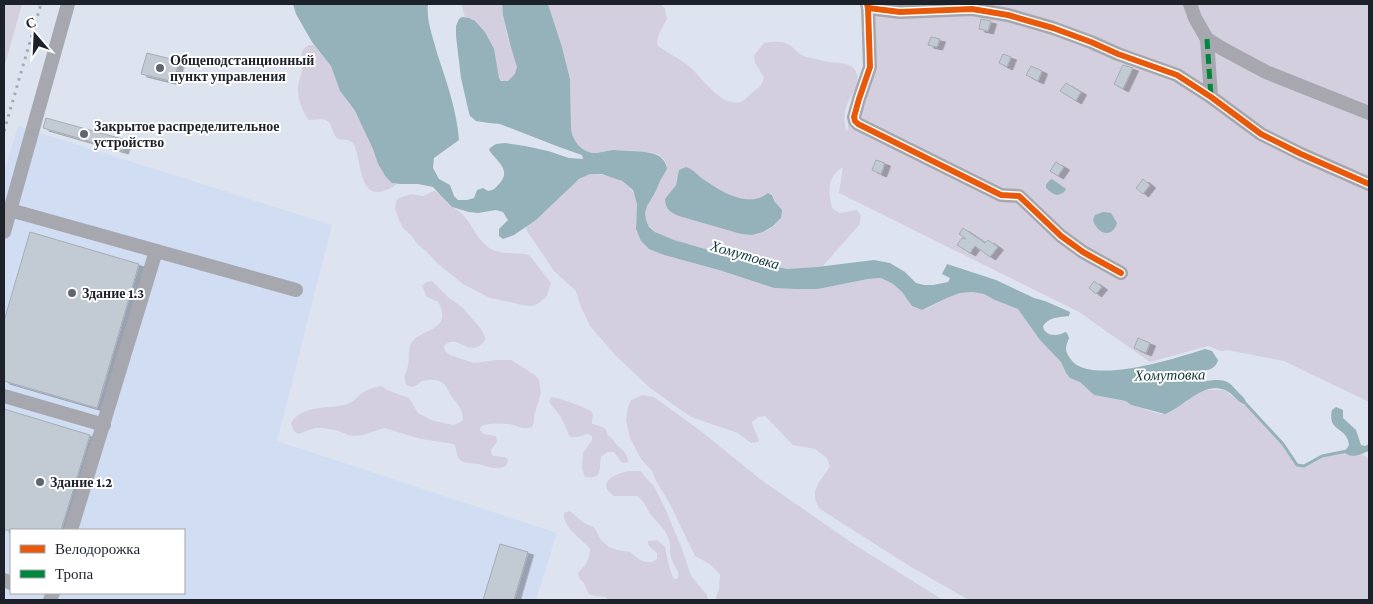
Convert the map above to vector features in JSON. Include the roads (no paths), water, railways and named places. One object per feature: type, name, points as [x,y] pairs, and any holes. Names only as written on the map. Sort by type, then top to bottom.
[{"type":"street","points":[[4,232],[68,4]]},
{"type":"street","points":[[1190,4],[1195,18],[1207,39],[1211,97]]},
{"type":"street","points":[[1120,273],[1083,252],[1061,236],[1019,196],[1001,195],[855,121],[854,117],[870,67],[867,6],[900,12],[972,9],[1008,15],[1053,28],[1177,75],[1211,97],[1261,134],[1369,184]]},
{"type":"street","points":[[1207,39],[1266,72],[1369,113]]},
{"type":"street","points":[[10,210],[296,290]]},
{"type":"street","points":[[72,529],[156,251]]},
{"type":"street","points":[[4,396],[104,425]]},
{"type":"water","points":[[293,4],[428,4],[430,29],[454,107],[459,140],[434,158],[433,168],[439,179],[450,185],[454,196],[458,200],[474,198],[477,190],[483,188],[488,191],[493,190],[502,180],[504,170],[489,150],[496,144],[505,143],[525,146],[569,158],[583,159],[582,155],[500,124],[476,121],[470,116],[461,78],[456,36],[456,26],[459,19],[462,17],[475,21],[485,32],[494,49],[499,78],[501,81],[508,81],[515,74],[517,67],[503,15],[502,4],[548,4],[570,79],[571,128],[576,142],[583,149],[592,153],[613,150],[638,151],[659,156],[666,163],[667,169],[645,213],[649,227],[655,232],[674,240],[754,263],[788,269],[874,260],[890,263],[905,272],[916,283],[924,285],[948,282],[950,278],[942,274],[947,264],[996,280],[1070,312],[1069,316],[1052,319],[1043,326],[1046,332],[1051,335],[1067,333],[1069,338],[1066,347],[1067,354],[1073,362],[1084,368],[1099,371],[1137,367],[1205,349],[1212,351],[1218,360],[1217,364],[1212,368],[1195,372],[1196,379],[1204,381],[1221,380],[1229,383],[1244,398],[1247,405],[1225,390],[1217,388],[1201,392],[1165,414],[1131,405],[1126,401],[1094,395],[1080,382],[1070,378],[1061,362],[1040,340],[1018,309],[984,294],[960,293],[922,310],[912,306],[902,292],[893,284],[881,278],[818,289],[774,288],[664,255],[649,249],[641,241],[636,229],[637,204],[633,190],[622,181],[602,174],[590,174],[579,179],[536,220],[514,235],[503,239],[499,236],[499,229],[508,220],[503,212],[496,210],[478,213],[452,207],[433,187],[418,184],[392,183],[386,177],[378,164],[355,111],[340,91],[331,66],[312,42],[296,14]]},
{"type":"water","points":[[686,167],[734,197],[752,199],[768,193],[772,195],[782,210],[781,218],[763,232],[752,235],[741,234],[673,213],[667,208],[665,199],[676,185],[679,170]]},
{"type":"water","points":[[1052,179],[1066,189],[1065,191],[1055,194],[1046,188],[1046,185]]},
{"type":"water","points":[[1103,212],[1111,213],[1117,223],[1115,228],[1108,233],[1098,229],[1093,220],[1095,215]]},
{"type":"water","points":[[1336,407],[1343,410],[1343,418],[1356,430],[1361,445],[1369,444],[1369,451],[1354,456],[1345,453],[1349,445],[1348,440],[1332,421],[1332,410]]},
{"type":"waterway","name":"Хомутовка","points":[[1246,404],[1283,444],[1297,465],[1304,466],[1322,456],[1347,451]]},
{"type":"railway","points":[[4,131],[41,4]]},
{"type":"place","name":"Общеподстанционный пункт управления","points":[[160,68]]},
{"type":"place","name":"Закрытое распределительное устройство","points":[[84,134]]},
{"type":"place","name":"Здание 1.3","points":[[72,293]]},
{"type":"place","name":"Здание 1.2","points":[[40,482]]}]
